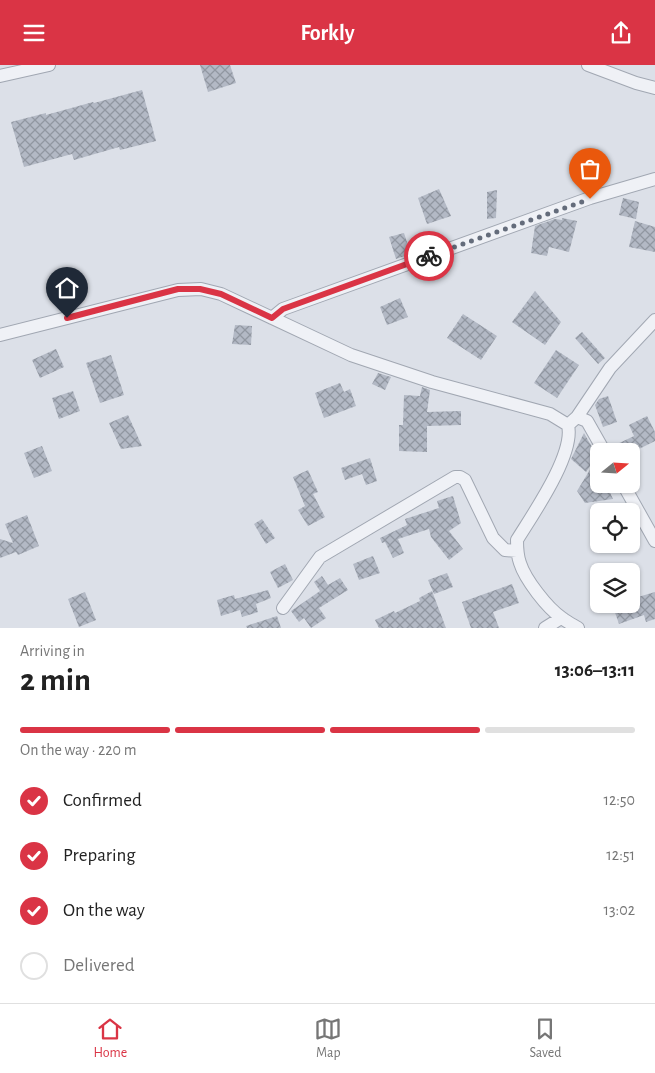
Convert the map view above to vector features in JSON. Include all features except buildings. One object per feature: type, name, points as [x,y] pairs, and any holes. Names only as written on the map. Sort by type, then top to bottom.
[{"type":"street","points":[[0,76],[49,65]]},
{"type":"street","points":[[588,65],[655,88]]},
{"type":"street","points":[[272,318],[283,309],[590,199],[655,179]]},
{"type":"street","points":[[0,335],[178,289],[200,289],[221,294],[351,355],[432,382],[573,421],[587,421],[599,443]]},
{"type":"street","points":[[578,628],[561,618],[550,608],[530,581],[520,564],[517,540],[553,481],[565,452],[573,421],[610,369],[655,320]]},
{"type":"street","points":[[284,608],[320,557],[455,477],[460,477],[464,481],[493,538],[505,550],[517,551]]},
{"type":"street","points":[[627,493],[655,541]]},
{"type":"street","points":[[545,628],[561,618]]},
{"type":"way so far","points":[[429,256],[590,199]]},
{"type":"route","points":[[67,318],[178,289],[200,289],[221,294],[272,318],[283,309],[429,256]]}]
